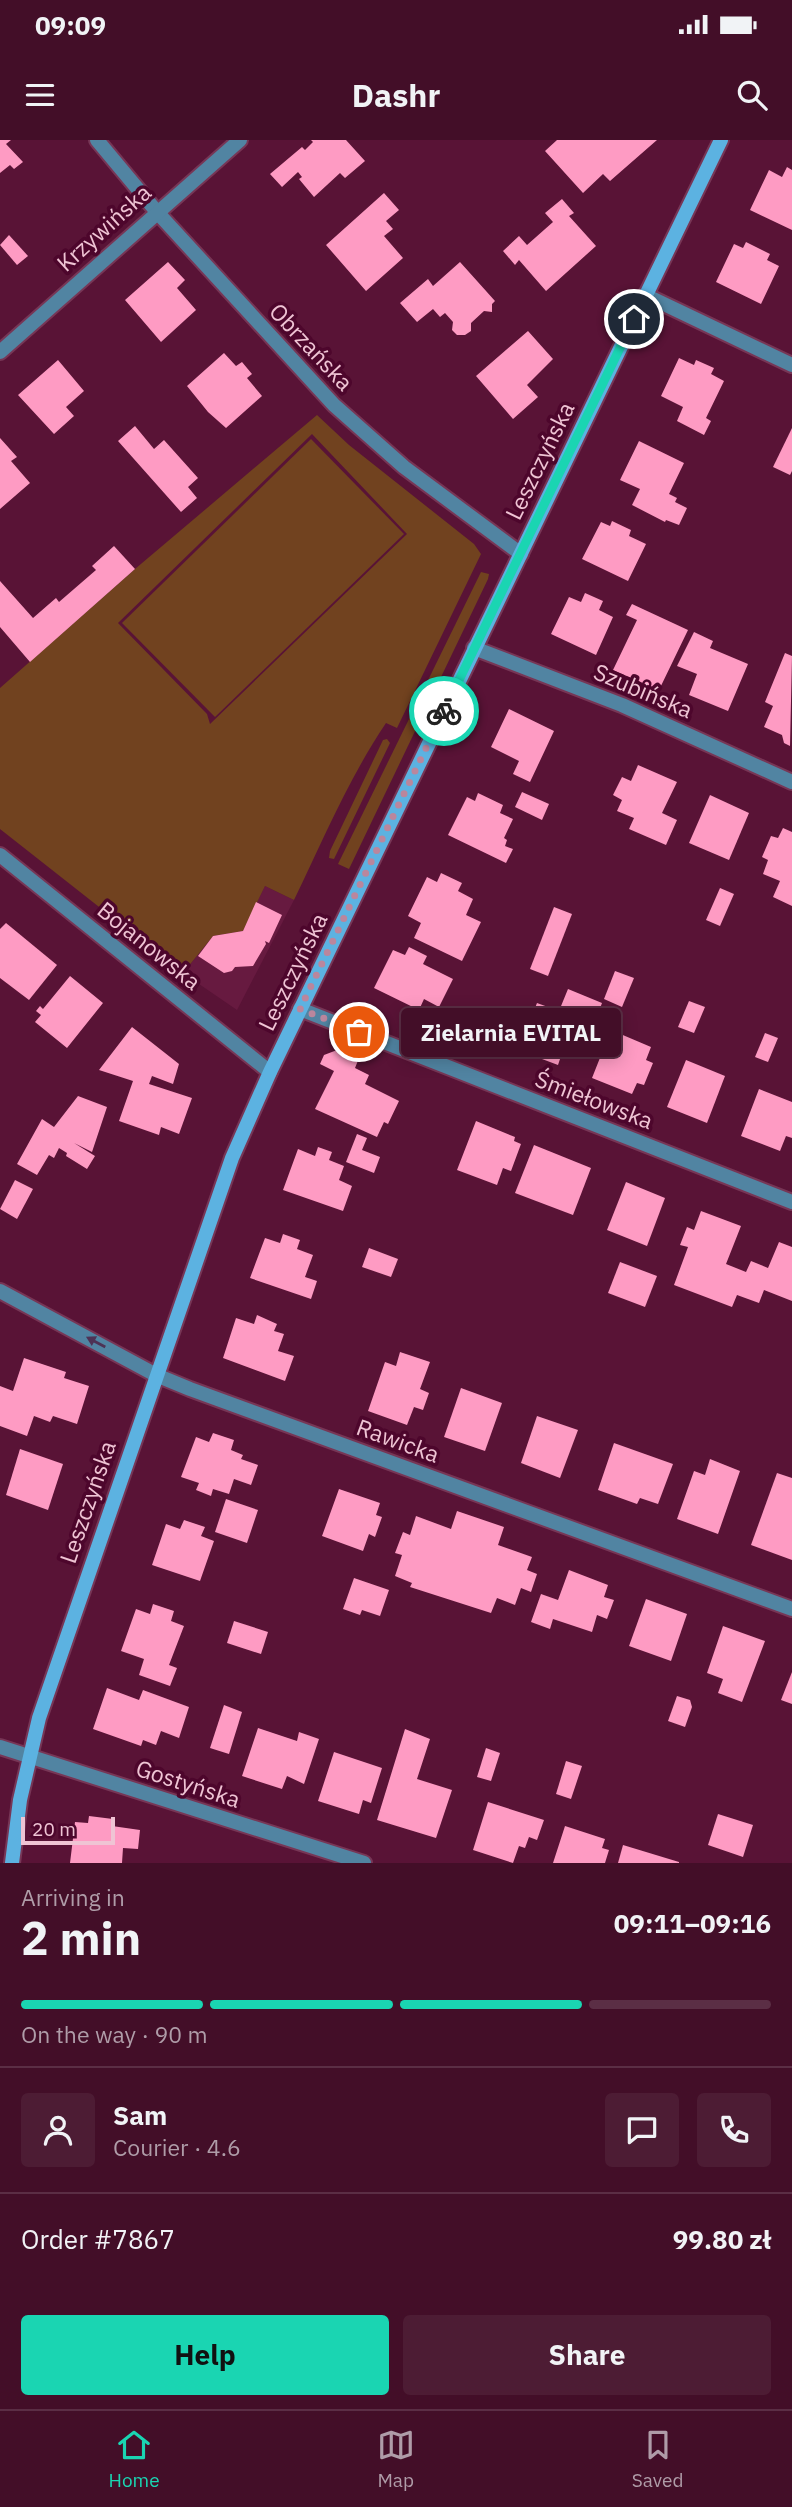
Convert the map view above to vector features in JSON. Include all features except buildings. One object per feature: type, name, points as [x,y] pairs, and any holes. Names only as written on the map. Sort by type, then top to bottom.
[{"type":"street","name":"Obrzańska","points":[[97,140],[157,212],[334,405],[414,475],[521,554]]},
{"type":"street","name":"Krzywińska","points":[[0,352],[240,140]]},
{"type":"street","name":"Leszczyńska","points":[[12,1863],[20,1800],[38,1718],[232,1158],[300,1009],[720,140]]},
{"type":"street","points":[[646,295],[792,365]]},
{"type":"street","name":"Szubińska","points":[[474,648],[622,705],[792,782]]},
{"type":"street","name":"Bojanowska","points":[[0,855],[270,1072]]},
{"type":"street","name":"Śmiełowska","points":[[300,1009],[792,1202]]},
{"type":"street","name":"Rawicka","points":[[0,1291],[156,1375],[792,1609]]},
{"type":"street","name":"Gostyńska","points":[[0,1747],[363,1863]]},
{"type":"shaded area","points":[[317,415],[349,445],[474,544],[481,554],[397,728],[386,723],[360,765],[294,900],[265,886],[243,931],[213,936],[183,973],[0,829],[0,688]],"holes":[[[312,434],[407,534],[210,724],[207,714],[118,623]]]},
{"type":"shaded area","points":[[311,439],[404,534],[215,717],[122,623]]},
{"type":"shaded area","points":[[481,572],[489,574],[488,579],[349,869],[338,864]]},
{"type":"shaded area","points":[[387,739],[390,743],[334,859],[329,858],[383,740]]},
{"type":"shaded area","points":[[265,886],[294,900],[237,1010],[183,973],[213,936],[243,930]]},
{"type":"way so far","points":[[359,1032],[300,1009],[444,711]]},
{"type":"place","name":"Zielarnia EVITAL","points":[[359,1032]]},
{"type":"route","points":[[444,711],[634,319]]}]
